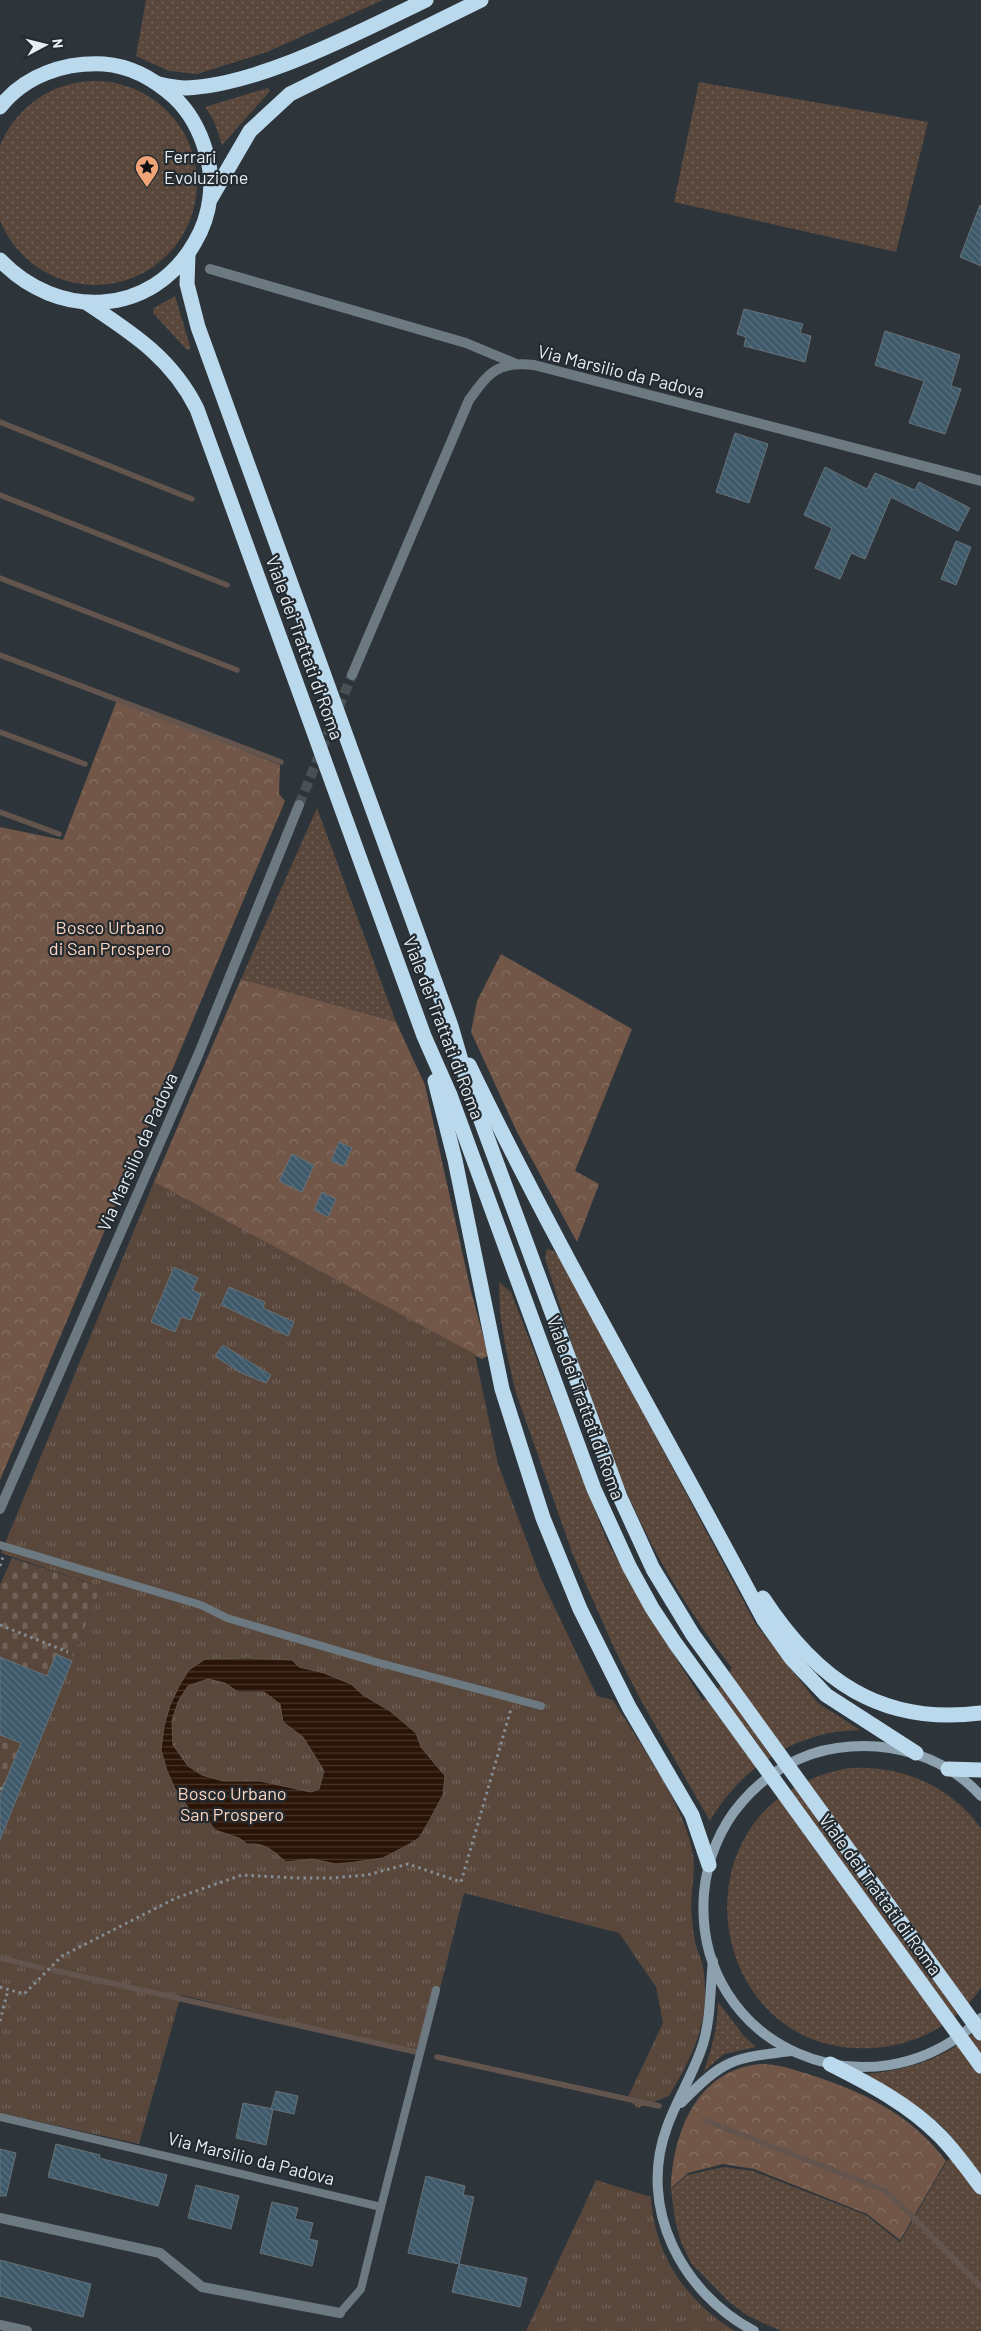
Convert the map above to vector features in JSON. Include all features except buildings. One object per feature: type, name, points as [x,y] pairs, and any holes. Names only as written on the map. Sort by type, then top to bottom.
[{"type":"highway","points":[[159,84],[184,88],[218,84],[255,73],[316,51],[426,0]]},
{"type":"highway","points":[[210,199],[250,131],[290,94],[481,0]]},
{"type":"highway","points":[[0,107],[18,89],[34,78],[69,65],[107,64],[143,75],[159,84],[184,106],[201,134],[210,166],[210,199],[203,228],[188,255],[160,282],[143,292],[125,298],[87,303],[62,299],[40,291],[19,278],[0,260]]},
{"type":"highway","name":"Viale dei Trattati di Roma","points":[[188,255],[187,284],[198,327],[451,1026],[469,1088],[620,1497],[653,1569],[713,1664],[981,2033]]},
{"type":"highway","name":"Viale dei Trattati di Roma","points":[[87,303],[161,357],[188,392],[197,409],[424,1036],[450,1096],[609,1525],[652,1608],[698,1676],[981,2066]]},
{"type":"highway","points":[[451,1026],[502,1133],[764,1620],[791,1658],[826,1695],[916,1754]]},
{"type":"highway","points":[[424,1036],[455,1160],[502,1389],[543,1518],[580,1610],[629,1708],[692,1815],[709,1865]]},
{"type":"highway","points":[[703,1504],[788,1634],[807,1655],[845,1687],[890,1707],[913,1712],[946,1716],[981,1713]]},
{"type":"highway","points":[[948,1769],[981,1770]]},
{"type":"highway","points":[[830,2064],[863,2080],[919,2118],[939,2135],[981,2187]]},
{"type":"street","points":[[210,269],[466,343],[514,363]]},
{"type":"street","name":"Via Marsilio da Padova","points":[[352,675],[469,400],[482,382],[494,371],[514,363],[534,365],[981,481]]},
{"type":"street","name":"Via Marsilio da Padova","points":[[0,1509],[199,1053],[299,805]]},
{"type":"street","points":[[981,1796],[948,1769],[916,1754],[884,1746],[851,1746],[818,1752],[788,1764],[761,1783],[738,1806],[720,1834],[709,1865],[705,1884],[704,1922],[713,1960],[731,1997],[758,2028],[792,2051],[830,2064],[864,2068],[913,2061],[958,2038],[981,2018]]},
{"type":"street","points":[[713,1960],[704,2042],[666,2127],[658,2174],[663,2223],[670,2244],[690,2278],[707,2297],[728,2315],[754,2331]]},
{"type":"street","points":[[676,2107],[703,2080],[727,2062],[742,2057],[792,2051]]},
{"type":"street","points":[[0,2218],[160,2253],[202,2286],[340,2313]]},
{"type":"street","points":[[0,2325],[27,2331]]},
{"type":"lane","points":[[0,1545],[201,1605],[227,1618],[376,1662],[541,1706]]},
{"type":"lane","points":[[340,2313],[361,2289],[436,1990]]},
{"type":"lane","name":"Via Marsilio da Padova","points":[[0,2117],[381,2206]]},
{"type":"path","points":[[0,1626],[68,1652]]},
{"type":"path","points":[[0,1987],[24,1994],[62,1956],[176,1898],[242,1874],[296,1878],[331,1878],[367,1874],[408,1864],[462,1882],[514,1699]]},
{"type":"path","points":[[0,2021],[8,1990]]},
{"type":"green space","points":[[146,0],[383,0],[267,52],[197,74],[169,71],[136,56]]},
{"type":"green space","points":[[85,81],[105,81],[125,85],[143,93],[160,104],[174,118],[185,135],[193,153],[197,183],[193,213],[185,231],[174,248],[160,262],[143,273],[125,281],[105,285],[85,285],[65,281],[47,273],[30,262],[16,248],[5,231],[-3,213],[-7,193],[-7,173],[-3,153],[5,135],[16,118],[30,104],[47,93],[65,85]]},
{"type":"green space","points":[[699,82],[928,122],[896,252],[674,202]]},
{"type":"green space","points":[[268,88],[270,91],[222,145],[214,121],[205,107]]},
{"type":"green space","points":[[175,296],[190,346],[190,349],[187,350],[153,313],[154,308]]},
{"type":"green space","name":"Bosco Urbano di San Prospero","points":[[117,700],[280,765],[279,794],[285,801],[0,1480],[0,827],[63,840]]},
{"type":"green space","points":[[317,808],[396,1022],[241,979]]},
{"type":"green space","points":[[501,954],[632,1029],[575,1171],[599,1184],[577,1242],[517,1132],[471,1032],[477,1001]]},
{"type":"green space","points":[[241,979],[396,1022],[425,1085],[470,1287],[488,1355],[482,1359],[154,1182]]},
{"type":"green space","name":"Bosco Urbano San Prospero","points":[[154,1182],[475,1354],[498,1464],[541,1579],[597,1696],[613,1700],[660,1775],[681,1816],[693,1855],[692,1919],[695,1942],[703,1967],[705,2003],[703,2019],[693,2050],[669,2096],[638,2108],[627,2099],[663,2023],[656,1987],[619,1933],[464,1893],[424,2053],[181,1995],[139,2144],[0,2113],[0,1842],[101,1587],[1,1553]]},
{"type":"green space","points":[[547,1249],[554,1251],[566,1268],[755,1623],[818,1703],[860,1730],[833,1732],[810,1738],[776,1754],[745,1777],[732,1790],[710,1821],[643,1704],[615,1650],[573,1555],[515,1390],[500,1313],[499,1282],[511,1292],[607,1541],[643,1606],[703,1701],[719,1688],[732,1668],[696,1619],[674,1584],[645,1531],[615,1465],[578,1362],[545,1258]]},
{"type":"green space","points":[[12,1558],[101,1587],[0,1842],[0,1585]]},
{"type":"green space","points":[[849,1768],[887,1770],[906,1774],[923,1781],[939,1789],[954,1800],[981,1828],[981,1988],[962,2010],[938,2028],[912,2040],[883,2047],[823,2043],[776,2017],[744,1977],[729,1928],[730,1877],[750,1829],[789,1791]]},
{"type":"green space","points":[[718,2002],[744,2036],[756,2047],[724,2054],[704,2071],[714,2037]]},
{"type":"green space","points":[[981,2026],[981,2287],[962,2269],[981,2289],[981,2331],[781,2331],[748,2316],[729,2302],[691,2263],[681,2242],[675,2220],[671,2189],[687,2175],[724,2167],[753,2171],[866,2215],[900,2242],[947,2161],[959,2150],[953,2139],[932,2118],[866,2074],[914,2065],[943,2054],[969,2037]]},
{"type":"green space","points":[[760,2064],[778,2066],[808,2074],[848,2088],[866,2097],[902,2118],[918,2130],[946,2161],[900,2240],[867,2214],[754,2169],[723,2164],[688,2173],[671,2188],[677,2146],[683,2126],[693,2107],[705,2091],[720,2078],[738,2069]]},
{"type":"green space","points":[[596,2180],[651,2197],[659,2238],[666,2257],[676,2275],[702,2306],[735,2331],[526,2331]]},
{"type":"shaded area","points":[[205,1659],[292,1660],[299,1667],[324,1673],[351,1684],[363,1695],[390,1711],[416,1733],[421,1747],[445,1776],[443,1795],[419,1838],[383,1858],[336,1864],[312,1859],[286,1862],[268,1848],[247,1844],[239,1838],[215,1830],[207,1819],[194,1815],[177,1793],[167,1771],[161,1750],[164,1726],[170,1705],[180,1684],[189,1670]],"holes":[[[208,1679],[225,1683],[238,1692],[264,1692],[280,1704],[283,1722],[303,1737],[324,1771],[319,1789],[311,1792],[260,1781],[223,1781],[202,1775],[188,1766],[173,1745],[172,1720],[179,1700],[188,1686]]]},
{"type":"waterway","points":[[0,422],[192,499]]},
{"type":"waterway","points":[[0,495],[227,585]]},
{"type":"waterway","points":[[0,578],[237,670]]},
{"type":"waterway","points":[[0,655],[281,762]]},
{"type":"waterway","points":[[0,732],[85,764]]},
{"type":"waterway","points":[[0,812],[59,834]]},
{"type":"waterway","points":[[0,1958],[42,1968]]},
{"type":"waterway","points":[[53,1970],[416,2052]]},
{"type":"waterway","points":[[437,2057],[659,2106]]},
{"type":"waterway","points":[[704,2120],[884,2190],[981,2287]]},
{"type":"tunnel","points":[[299,805],[352,675]]},
{"type":"place","name":"Ferrari Evoluzione","points":[[147,188]]}]
